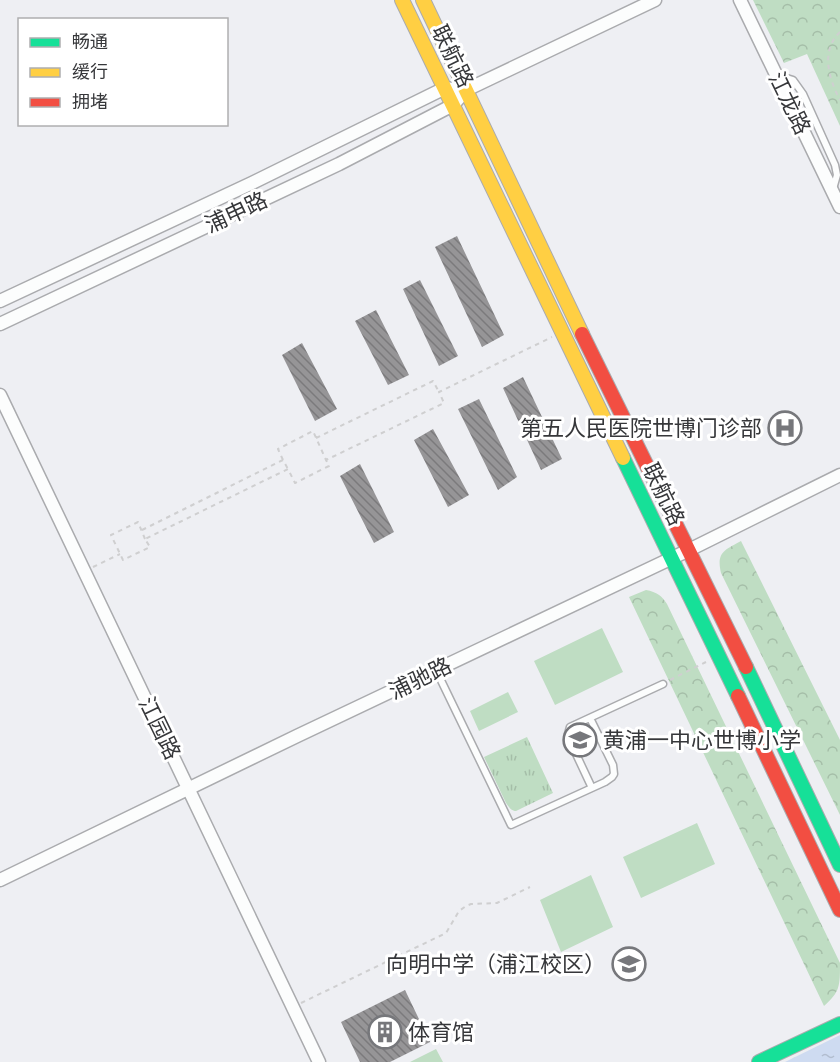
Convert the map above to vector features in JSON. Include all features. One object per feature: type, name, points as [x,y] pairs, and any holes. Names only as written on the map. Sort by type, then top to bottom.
[{"type":"street","name":"联航路","points":[[402,0],[840,910]]},
{"type":"street","name":"联航路","points":[[423,0],[840,865]]},
{"type":"street","name":"浦申路","points":[[0,324],[339,164],[453,105],[466,90],[656,0]]},
{"type":"street","name":"江龙路","points":[[740,0],[840,207]]},
{"type":"street","points":[[446,88],[466,90]]},
{"type":"street","name":"浦申路","points":[[0,301],[252,183],[446,88]]},
{"type":"street","name":"江园路","points":[[0,395],[319,1062]]},
{"type":"street","name":"浦驰路","points":[[0,880],[689,550],[840,475]]},
{"type":"street","points":[[759,1062],[840,1024]]},
{"type":"lane","points":[[436,670],[511,825],[592,788],[608,780],[614,774],[613,765],[590,718]]},
{"type":"lane","points":[[592,788],[569,739],[570,727],[663,684]]},
{"type":"path","points":[[840,32],[834,38],[827,60],[832,84],[840,100]]},
{"type":"path","points":[[439,392],[563,332]]},
{"type":"path","points":[[316,438],[433,381],[439,392],[444,403],[326,460]]},
{"type":"path","points":[[313,431],[329,466],[295,483],[283,460],[278,449],[313,431]]},
{"type":"path","points":[[142,530],[283,460]]},
{"type":"path","points":[[146,538],[288,469]]},
{"type":"path","points":[[138,522],[142,530],[150,547],[123,560],[111,535],[138,522]]},
{"type":"path","points":[[93,567],[120,554]]},
{"type":"path","points":[[663,684],[718,656]]},
{"type":"path","points":[[293,1007],[446,933],[459,911],[466,906],[498,903],[530,887]]},
{"type":"green space","points":[[753,0],[840,0],[840,126],[807,54],[784,63]]},
{"type":"green space","points":[[741,541],[840,740],[840,815],[721,573],[720,560],[723,552]]},
{"type":"green space","points":[[646,590],[659,595],[667,604],[840,963],[838,988],[824,1006],[629,597]]},
{"type":"green space","points":[[602,628],[623,672],[555,705],[534,661]]},
{"type":"green space","points":[[508,692],[518,712],[479,731],[470,711]]},
{"type":"green space","points":[[527,737],[553,793],[514,811],[506,803],[484,757]]},
{"type":"green space","points":[[697,823],[715,864],[641,898],[623,857]]},
{"type":"green space","points":[[591,875],[613,927],[561,952],[540,900]]},
{"type":"green space","points":[[436,1049],[443,1062],[410,1062]]},
{"type":"water","points":[[840,1035],[840,1062],[785,1062]]},
{"type":"building","points":[[457,236],[504,335],[482,347],[435,247]]},
{"type":"building","points":[[420,280],[458,356],[439,366],[403,289]]},
{"type":"building","points":[[376,310],[409,375],[388,385],[355,321]]},
{"type":"building","points":[[302,343],[337,409],[315,421],[282,355]]},
{"type":"building","points":[[523,377],[562,459],[541,470],[503,388]]},
{"type":"building","points":[[479,399],[517,477],[498,490],[458,409]]},
{"type":"building","points":[[433,429],[469,495],[448,507],[414,440]]},
{"type":"building","points":[[360,464],[394,532],[374,543],[340,476]]},
{"type":"building","name":"体育馆","points":[[405,990],[430,1042],[390,1062],[360,1062],[341,1022]]},
{"type":"traffic: fast","points":[[623,458],[738,696]]},
{"type":"traffic: fast","points":[[746,667],[840,865]]},
{"type":"traffic: fast","points":[[759,1062],[840,1024]]},
{"type":"traffic: slow","points":[[402,0],[623,458]]},
{"type":"traffic: slow","points":[[423,0],[582,334]]},
{"type":"traffic: jam","points":[[582,334],[746,667]]},
{"type":"traffic: jam","points":[[738,696],[840,910]]},
{"type":"place","name":"第五人民医院世博门诊部","points":[[785,428]]},
{"type":"place","name":"黄浦一中心世博小学","points":[[580,740]]},
{"type":"place","name":"向明中学（浦江校区）","points":[[629,964]]},
{"type":"place","name":"体育馆","points":[[385,1032]]}]
